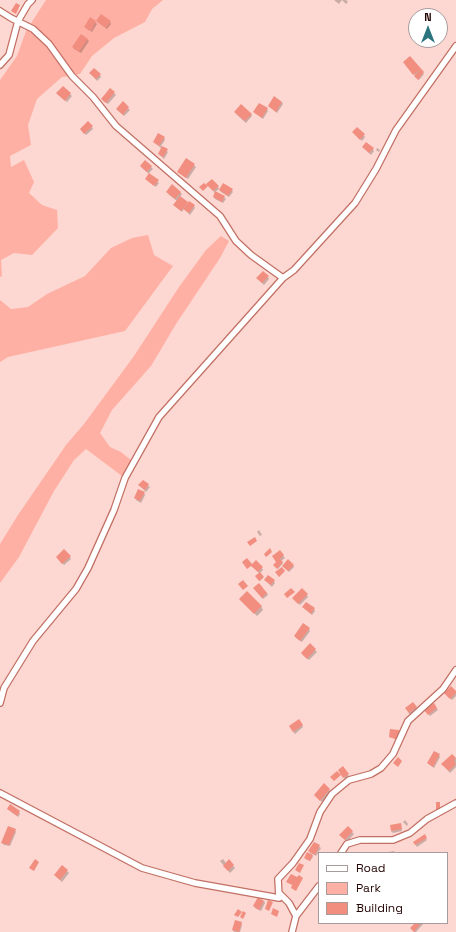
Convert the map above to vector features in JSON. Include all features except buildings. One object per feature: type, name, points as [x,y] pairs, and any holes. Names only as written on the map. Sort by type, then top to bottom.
[{"type":"street","points":[[0,65],[9,55],[18,21],[32,0]]},
{"type":"street","points":[[0,11],[33,29],[49,44],[72,76],[93,97],[116,126],[220,216],[236,241],[241,246],[283,278]]},
{"type":"street","points":[[0,703],[4,688],[33,641],[62,607],[79,584],[88,568],[114,510],[125,478],[159,417],[177,395],[283,278],[294,270],[355,203],[376,169],[396,130],[456,46]]},
{"type":"street","points":[[279,898],[278,879],[294,863],[310,839],[320,812],[332,794],[348,780],[371,774],[381,768],[393,754],[408,721],[443,689],[456,670]]},
{"type":"street","points":[[1,794],[142,868],[195,883],[279,898]]},
{"type":"street","points":[[342,852],[347,844],[360,840],[393,840],[410,833],[427,819],[456,804]]},
{"type":"street","points":[[292,932],[296,916],[318,887]]},
{"type":"street","points":[[279,898],[279,893],[289,903],[296,916]]},
{"type":"green space","points":[[46,0],[163,0],[152,9],[145,22],[114,38],[92,56],[80,74],[62,77],[37,99],[28,125],[31,145],[10,156],[11,167],[24,160],[34,182],[29,193],[42,205],[57,210],[58,228],[32,255],[14,253],[1,260],[2,276],[0,277],[0,80],[17,56],[26,31]]},
{"type":"green space","points":[[148,235],[154,255],[173,266],[125,331],[8,357],[0,362],[0,300],[11,309],[28,307],[47,294],[85,276],[111,248],[132,238]]},
{"type":"green space","points":[[221,236],[229,241],[220,258],[176,324],[151,366],[112,410],[100,433],[110,447],[121,452],[132,461],[122,476],[86,449],[74,460],[54,491],[19,557],[0,583],[0,544],[18,515],[66,445],[84,424],[134,356],[179,287],[206,250]]}]
